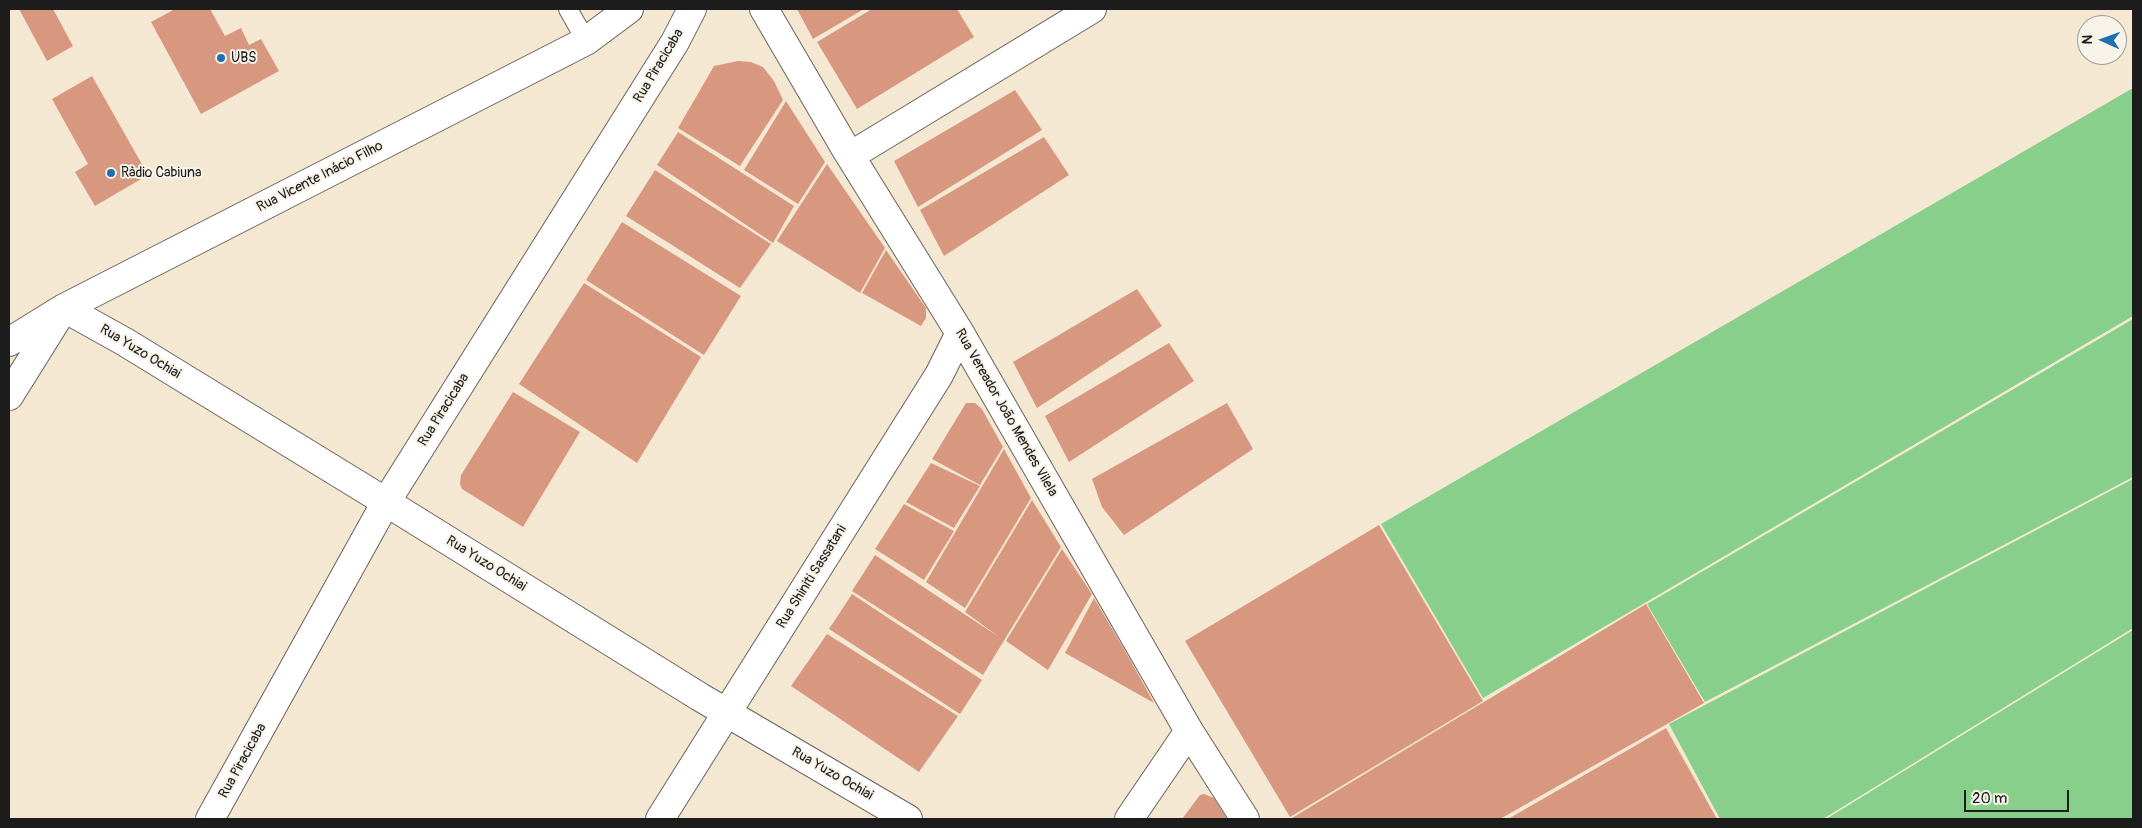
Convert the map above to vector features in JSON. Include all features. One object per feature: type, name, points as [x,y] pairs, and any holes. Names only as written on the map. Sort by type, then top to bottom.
[{"type":"street","name":"Rua Vicente Inácio Filho","points":[[9,342],[64,308],[586,41],[629,9]]},
{"type":"street","name":"Rua Piracicaba","points":[[210,819],[386,502],[675,42],[692,9]]},
{"type":"street","name":"Rua Vereador João Mendes Vilela","points":[[764,9],[847,151],[960,333],[1189,731],[1245,819]]},
{"type":"street","points":[[847,151],[1071,9]]},
{"type":"street","points":[[847,151],[862,146],[1092,9]]},
{"type":"street","name":"Rua Yuzo Ochiai","points":[[64,308],[386,502],[700,697],[908,819]]},
{"type":"street","points":[[9,396],[64,308]]},
{"type":"street","name":"Rua Shiniti Sassatani","points":[[660,819],[939,375],[960,333]]},
{"type":"street","points":[[1129,819],[1189,731]]},
{"type":"lane","points":[[568,9],[586,41]]},
{"type":"green space","points":[[2133,88],[2133,316],[1483,698],[1381,524]]},
{"type":"green space","points":[[2133,319],[2133,477],[1705,702],[1647,604]]},
{"type":"green space","points":[[2133,479],[2133,628],[1823,819],[1720,819],[1669,724]]},
{"type":"green space","points":[[2133,630],[2133,819],[1826,819]]},
{"type":"building","points":[[19,9],[53,9],[73,46],[47,61]]},
{"type":"building","name":"UBS","points":[[175,9],[210,9],[225,36],[241,28],[249,45],[261,39],[279,71],[201,114],[151,22]]},
{"type":"building","points":[[797,9],[864,9],[813,39]]},
{"type":"building","points":[[872,9],[957,9],[974,37],[857,109],[817,42]]},
{"type":"building","points":[[738,61],[751,62],[763,67],[774,81],[783,100],[740,166],[678,128],[714,66]]},
{"type":"building","points":[[92,76],[148,175],[95,206],[75,172],[88,164],[52,99]]},
{"type":"building","points":[[1015,90],[1042,130],[918,207],[894,161]]},
{"type":"building","points":[[786,101],[825,162],[798,204],[744,170]]},
{"type":"building","points":[[678,132],[794,206],[773,243],[657,165]]},
{"type":"building","points":[[1044,137],[1069,175],[944,256],[920,210]]},
{"type":"building","points":[[827,164],[885,248],[860,293],[777,241]]},
{"type":"building","points":[[655,170],[771,244],[740,288],[626,216]]},
{"type":"building","points":[[622,222],[741,296],[704,355],[586,280]]},
{"type":"building","points":[[886,250],[926,308],[926,318],[921,326],[862,293]]},
{"type":"building","points":[[584,283],[701,357],[637,463],[519,384]]},
{"type":"building","points":[[1137,289],[1162,326],[1037,408],[1013,362]]},
{"type":"building","points":[[1169,343],[1194,381],[1069,462],[1045,416]]},
{"type":"building","points":[[513,392],[580,432],[523,527],[462,489],[460,484],[461,475]]},
{"type":"building","points":[[966,403],[975,403],[982,409],[1003,447],[980,485],[932,459]]},
{"type":"building","points":[[1227,403],[1253,449],[1124,535],[1102,507],[1092,479]]},
{"type":"building","points":[[1004,449],[1031,498],[965,608],[926,582]]},
{"type":"building","points":[[931,463],[980,486],[954,528],[906,502]]},
{"type":"building","points":[[1032,500],[1061,547],[983,675],[852,591],[875,555],[999,637],[965,612]]},
{"type":"building","points":[[904,504],[954,531],[924,580],[875,549]]},
{"type":"building","points":[[1379,525],[1483,701],[1290,817],[1185,641]]},
{"type":"building","points":[[1062,549],[1092,594],[1048,670],[1006,641]]},
{"type":"building","points":[[852,594],[982,680],[960,714],[829,629]]},
{"type":"building","points":[[1094,598],[1124,649],[1154,703],[1065,653]]},
{"type":"building","points":[[1646,604],[1704,703],[1500,819],[1292,819],[1292,818]]},
{"type":"building","points":[[827,634],[958,716],[919,772],[791,686]]},
{"type":"building","points":[[1666,728],[1717,819],[1508,819]]},
{"type":"building","points":[[1204,794],[1214,798],[1227,819],[1182,819],[1200,795]]},
{"type":"place","name":"UBS","points":[[221,58]]},
{"type":"place","name":"Ràdio Cabiuna","points":[[111,173]]}]
